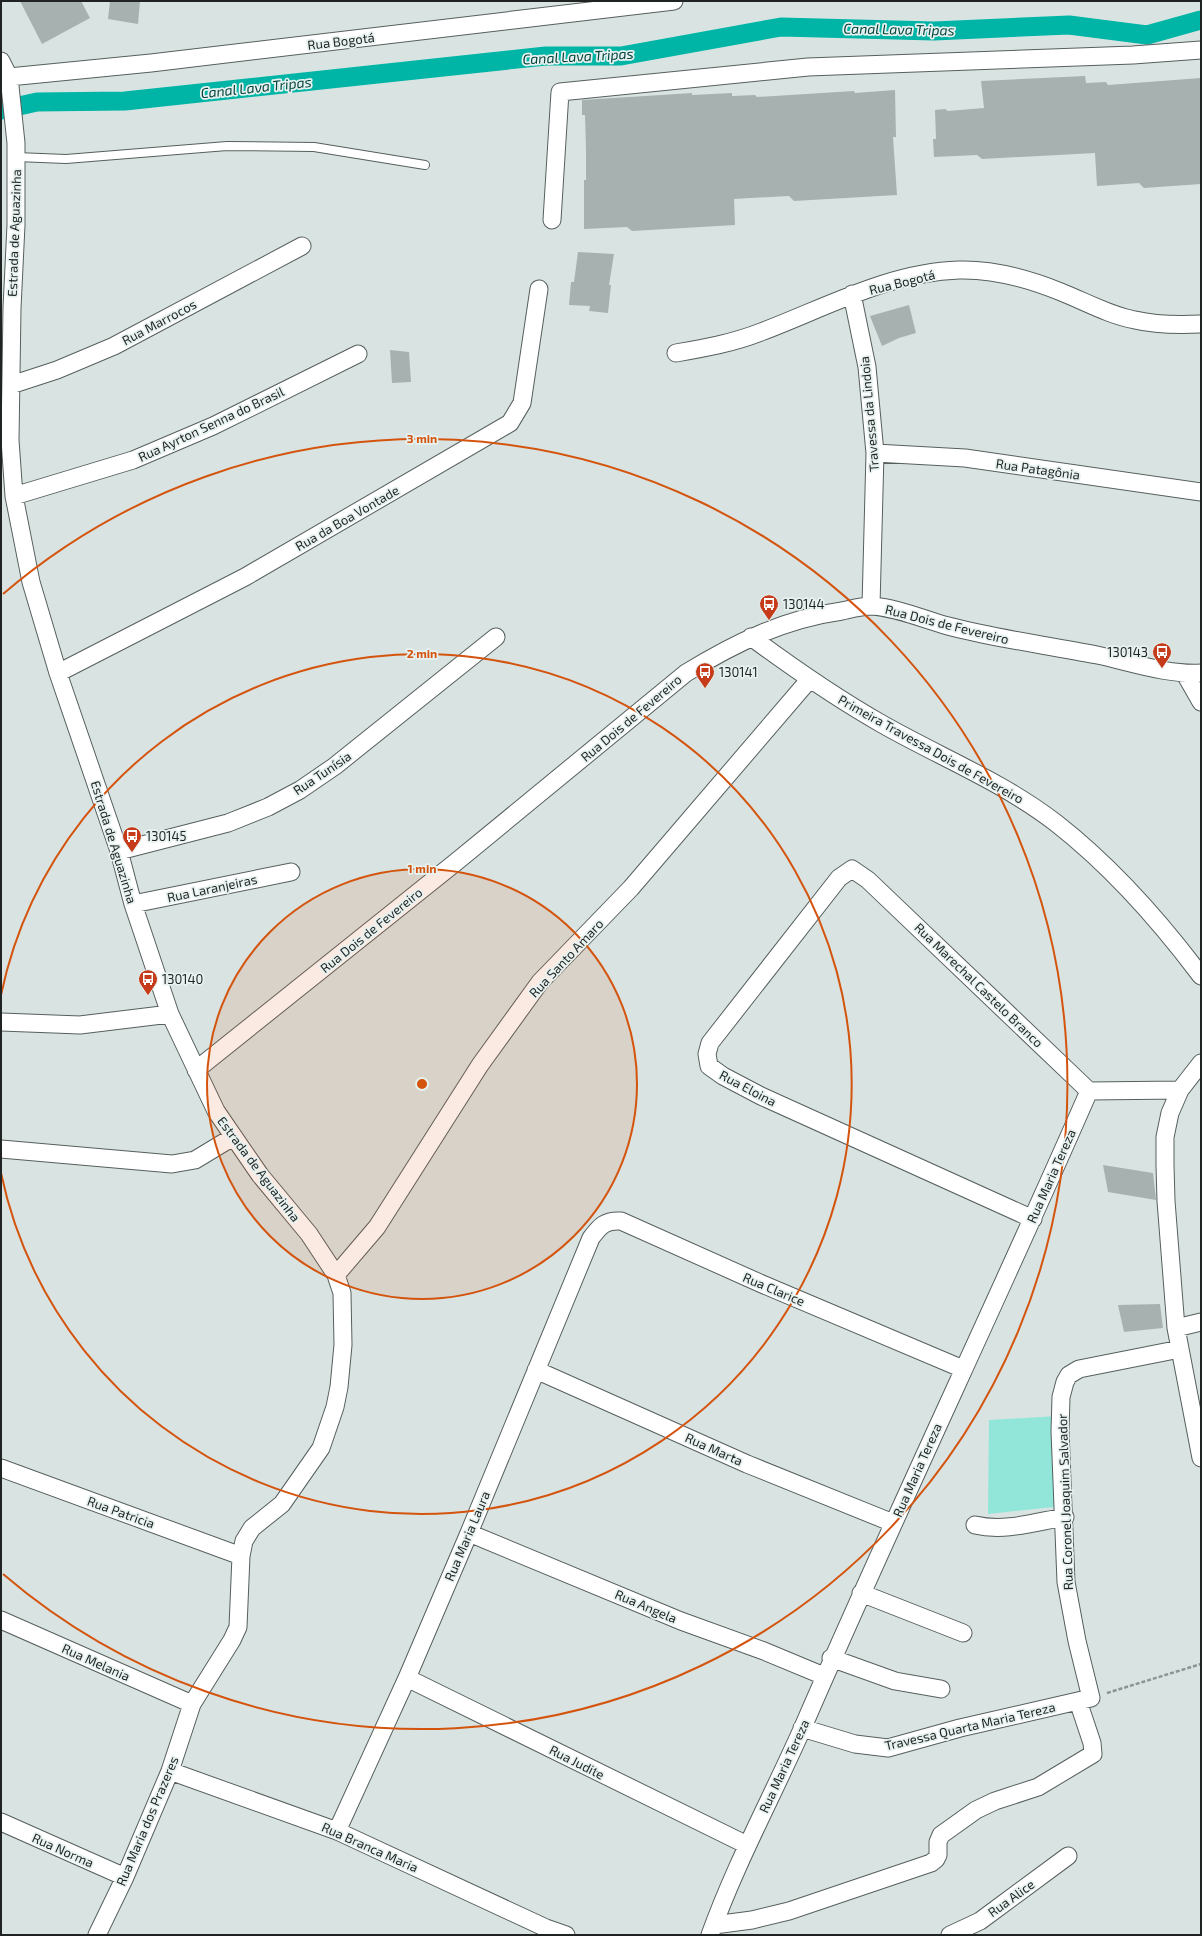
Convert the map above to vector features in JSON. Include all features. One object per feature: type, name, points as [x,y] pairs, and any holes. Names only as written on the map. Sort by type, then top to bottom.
[{"type":"street","name":"Rua Bogotá","points":[[8,77],[151,63],[674,1]]},
{"type":"street","points":[[552,220],[560,92],[808,67],[1133,55],[1201,50]]},
{"type":"street","name":"Estrada de Aguazinha","points":[[1,61],[8,77],[16,150],[16,225],[6,308],[12,385],[10,440],[14,496],[9,518],[31,582],[58,673],[119,851],[133,904],[170,1014],[216,1111],[260,1175],[309,1234],[336,1275],[342,1293],[342,1345],[338,1393],[321,1448],[282,1504],[252,1528],[244,1540],[241,1556],[238,1626],[232,1640],[192,1704]]},
{"type":"street","name":"Rua Marrocos","points":[[12,385],[57,370],[114,346],[302,246]]},
{"type":"street","name":"Rua Bogotá","points":[[676,353],[733,342],[852,294],[916,275],[958,270],[990,271],[1024,279],[1061,292],[1099,309],[1135,320],[1172,325],[1201,324]]},
{"type":"street","name":"Rua da Boa Vontade","points":[[58,673],[245,577],[510,423],[522,403],[539,289]]},
{"type":"street","name":"Travessa da Lindoia","points":[[852,294],[867,367],[875,453],[871,606]]},
{"type":"street","name":"Rua Ayrton Senna do Brasil","points":[[14,496],[140,457],[213,426],[358,354]]},
{"type":"street","name":"Rua Patagônia","points":[[875,453],[965,458],[1201,492]]},
{"type":"street","name":"Rua Dois de Fevereiro","points":[[196,1070],[456,862],[686,673],[724,650],[751,637],[805,618],[871,606],[903,612],[948,626],[1024,643],[1095,654],[1193,673]]},
{"type":"street","name":"Rua Tunísia","points":[[119,851],[228,823],[268,807],[300,790],[335,766],[496,637]]},
{"type":"street","name":"Primeira Travessa Dois de Fevereiro","points":[[751,637],[809,680],[883,724],[1001,786],[1055,822],[1092,853],[1130,891],[1201,976]]},
{"type":"street","points":[[1193,673],[1201,702]]},
{"type":"street","name":"Rua Santo Amaro","points":[[336,1275],[377,1227],[480,1065],[540,982],[631,888],[809,680]]},
{"type":"street","name":"Rua Eloina","points":[[868,880],[852,869],[839,878],[710,1043],[706,1054],[709,1066],[723,1076],[761,1096],[1033,1219]]},
{"type":"street","name":"Rua Laranjeiras","points":[[133,904],[291,872]]},
{"type":"street","name":"Rua Marechal Castelo Branco","points":[[868,880],[1089,1091]]},
{"type":"street","points":[[1,1022],[80,1025],[170,1014]]},
{"type":"street","points":[[1201,1063],[1180,1090],[1170,1113],[1165,1137],[1166,1201],[1176,1328],[1201,1458]]},
{"type":"street","points":[[1089,1091],[1180,1090]]},
{"type":"street","name":"Rua Maria Tereza","points":[[712,1930],[747,1845],[802,1728],[831,1658],[1033,1219],[1089,1091]]},
{"type":"street","points":[[1,1149],[172,1164],[194,1160],[233,1137]]},
{"type":"street","name":"Rua Clarice","points":[[591,1238],[601,1225],[609,1220],[621,1221],[762,1284],[963,1369]]},
{"type":"street","name":"Rua Maria Laura","points":[[337,1831],[407,1678],[469,1533],[591,1238]]},
{"type":"street","points":[[1176,1328],[1201,1322]]},
{"type":"street","name":"Rua Coronel Joaquim Salvador","points":[[712,1930],[789,1912],[931,1863],[938,1855],[938,1842],[942,1835],[976,1810],[1038,1786],[1093,1754],[1077,1641],[1066,1582],[1065,1517],[1060,1431],[1061,1398],[1069,1375],[1079,1369],[1180,1349]]},
{"type":"street","name":"Rua Marta","points":[[536,1370],[747,1464],[893,1524]]},
{"type":"street","name":"Rua Patricia","points":[[1,1468],[241,1556]]},
{"type":"street","points":[[975,1525],[987,1528],[1003,1528],[1065,1517]]},
{"type":"street","name":"Rua Angela","points":[[469,1533],[681,1621],[764,1651],[824,1676]]},
{"type":"street","points":[[861,1593],[963,1633]]},
{"type":"street","name":"Rua Melania","points":[[1,1620],[192,1704]]},
{"type":"street","points":[[831,1658],[894,1681],[941,1689]]},
{"type":"street","name":"Rua Judite","points":[[407,1678],[651,1800],[747,1845]]},
{"type":"street","name":"Travessa Quarta Maria Tereza","points":[[802,1728],[855,1744],[888,1748],[960,1728],[1085,1699]]},
{"type":"street","name":"Rua Maria dos Prazeres","points":[[97,1935],[125,1877],[170,1771],[192,1704]]},
{"type":"street","name":"Rua Branca Maria","points":[[170,1771],[337,1831],[546,1928],[566,1935]]},
{"type":"street","name":"Rua Norma","points":[[1,1822],[125,1877]]},
{"type":"street","name":"Rua Alice","points":[[950,1935],[980,1921],[1068,1856]]},
{"type":"lane","points":[[16,150],[66,158],[227,146],[314,147],[425,164]]},
{"type":"path","points":[[1085,1699],[1201,1664]]},
{"type":"green space","points":[[1058,1416],[1063,1506],[988,1514],[989,1420]]},
{"type":"building","points":[[20,1],[81,1],[90,18],[42,44]]},
{"type":"building","points":[[110,1],[140,1],[138,24],[108,19]]},
{"type":"building","points":[[1085,76],[1086,83],[1106,82],[1108,85],[1201,78],[1201,184],[1144,188],[1139,183],[1097,186],[1095,153],[982,159],[977,155],[934,157],[933,139],[936,139],[935,110],[945,109],[948,111],[984,108],[981,81]]},
{"type":"building","points":[[895,90],[896,137],[893,137],[897,195],[794,201],[789,196],[734,199],[735,225],[632,231],[627,227],[584,229],[584,180],[586,180],[586,150],[585,115],[582,115],[582,100],[692,93],[692,95],[732,93],[732,96],[755,95],[757,97]]},
{"type":"building","points":[[578,252],[614,254],[609,285],[611,285],[608,313],[589,311],[590,306],[569,305],[571,282],[574,282]]},
{"type":"building","points":[[909,305],[916,333],[899,338],[882,346],[870,316]]},
{"type":"building","points":[[390,350],[409,352],[411,382],[392,383]]},
{"type":"building","points":[[1103,1165],[1153,1173],[1156,1200],[1108,1192]]},
{"type":"building","points":[[1160,1304],[1163,1328],[1124,1332],[1118,1305]]},
{"type":"waterway","name":"Canal Lava Tripas","points":[[1,110],[37,102],[125,101],[546,56],[621,56],[781,27],[934,31],[1069,25],[1147,35],[1201,20]]},
{"type":"place","name":"130144","points":[[769,621]]},
{"type":"place","name":"130143","points":[[1162,669]]},
{"type":"place","name":"130141","points":[[705,689]]},
{"type":"place","name":"130145","points":[[132,853]]},
{"type":"place","name":"130140","points":[[148,996]]}]
